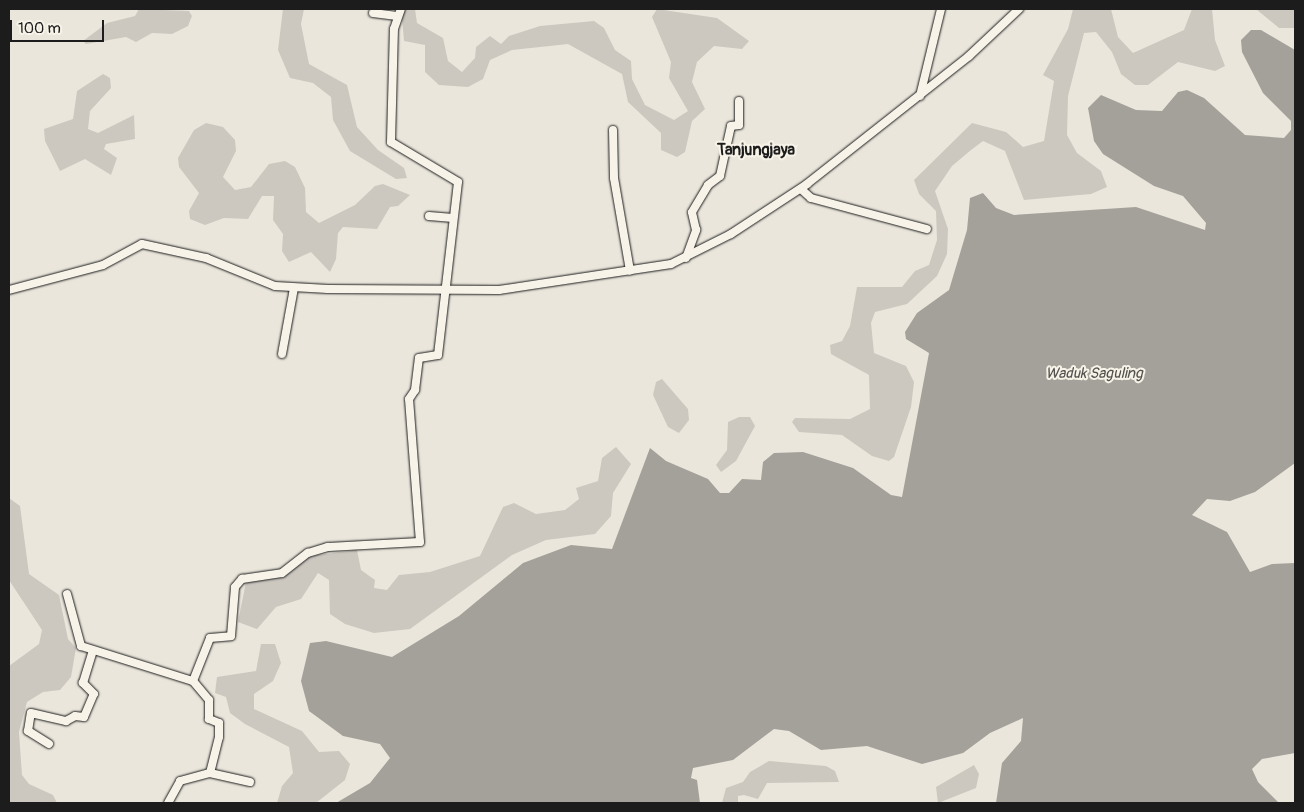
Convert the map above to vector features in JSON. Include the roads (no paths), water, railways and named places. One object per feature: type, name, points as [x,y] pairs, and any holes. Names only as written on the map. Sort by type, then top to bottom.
[{"type":"street","points":[[920,96],[941,9]]},
{"type":"street","points":[[9,290],[103,265],[142,244],[195,255],[270,284],[294,288],[447,291],[499,290],[630,271],[686,258],[801,189],[920,96],[1019,9]]},
{"type":"street","points":[[193,681],[210,638],[231,636],[235,587],[242,579],[282,573],[308,553],[328,547],[420,542],[410,399],[415,390],[419,358],[438,355],[447,291],[458,182],[391,142],[399,12],[373,13]]},
{"type":"street","points":[[686,258],[696,230],[692,212],[708,185],[720,176],[730,126],[739,125],[739,101]]},
{"type":"street","points":[[613,130],[614,178],[630,271]]},
{"type":"street","points":[[801,189],[810,198],[927,229]]},
{"type":"street","points":[[429,216],[453,218]]},
{"type":"street","points":[[282,354],[294,288]]},
{"type":"street","points":[[67,594],[79,643],[93,651],[193,681],[209,700],[209,718],[220,726],[210,773]]},
{"type":"street","points":[[49,744],[28,731],[31,713],[64,721],[84,718],[94,694],[83,683],[93,651]]},
{"type":"street","points":[[168,803],[180,781],[210,773],[250,782]]},
{"type":"water","name":"Waduk Saguling","points":[[1251,30],[1261,30],[1295,50],[1295,463],[1255,492],[1230,501],[1207,499],[1192,515],[1227,532],[1250,572],[1272,564],[1295,563],[1295,753],[1262,759],[1252,769],[1258,782],[1279,803],[996,803],[1002,763],[1021,741],[1023,718],[990,733],[963,753],[922,764],[867,746],[821,750],[789,731],[774,729],[733,760],[693,768],[691,778],[697,780],[700,803],[336,803],[370,783],[390,758],[380,744],[343,736],[309,711],[301,681],[310,643],[326,641],[392,657],[459,616],[523,563],[571,545],[612,549],[650,448],[666,461],[708,479],[720,493],[729,493],[742,479],[761,480],[763,462],[774,453],[803,452],[853,468],[891,495],[902,497],[929,353],[906,339],[905,332],[917,313],[949,290],[967,230],[970,198],[983,193],[996,208],[1014,215],[1136,207],[1205,230],[1206,223],[1183,196],[1154,186],[1103,154],[1094,141],[1088,108],[1101,95],[1136,110],[1162,111],[1178,92],[1187,90],[1204,98],[1245,135],[1284,138],[1291,130],[1291,121],[1263,93],[1242,52],[1241,40]]},
{"type":"district","name":"Tanjungjaya","points":[[756,150]]}]
